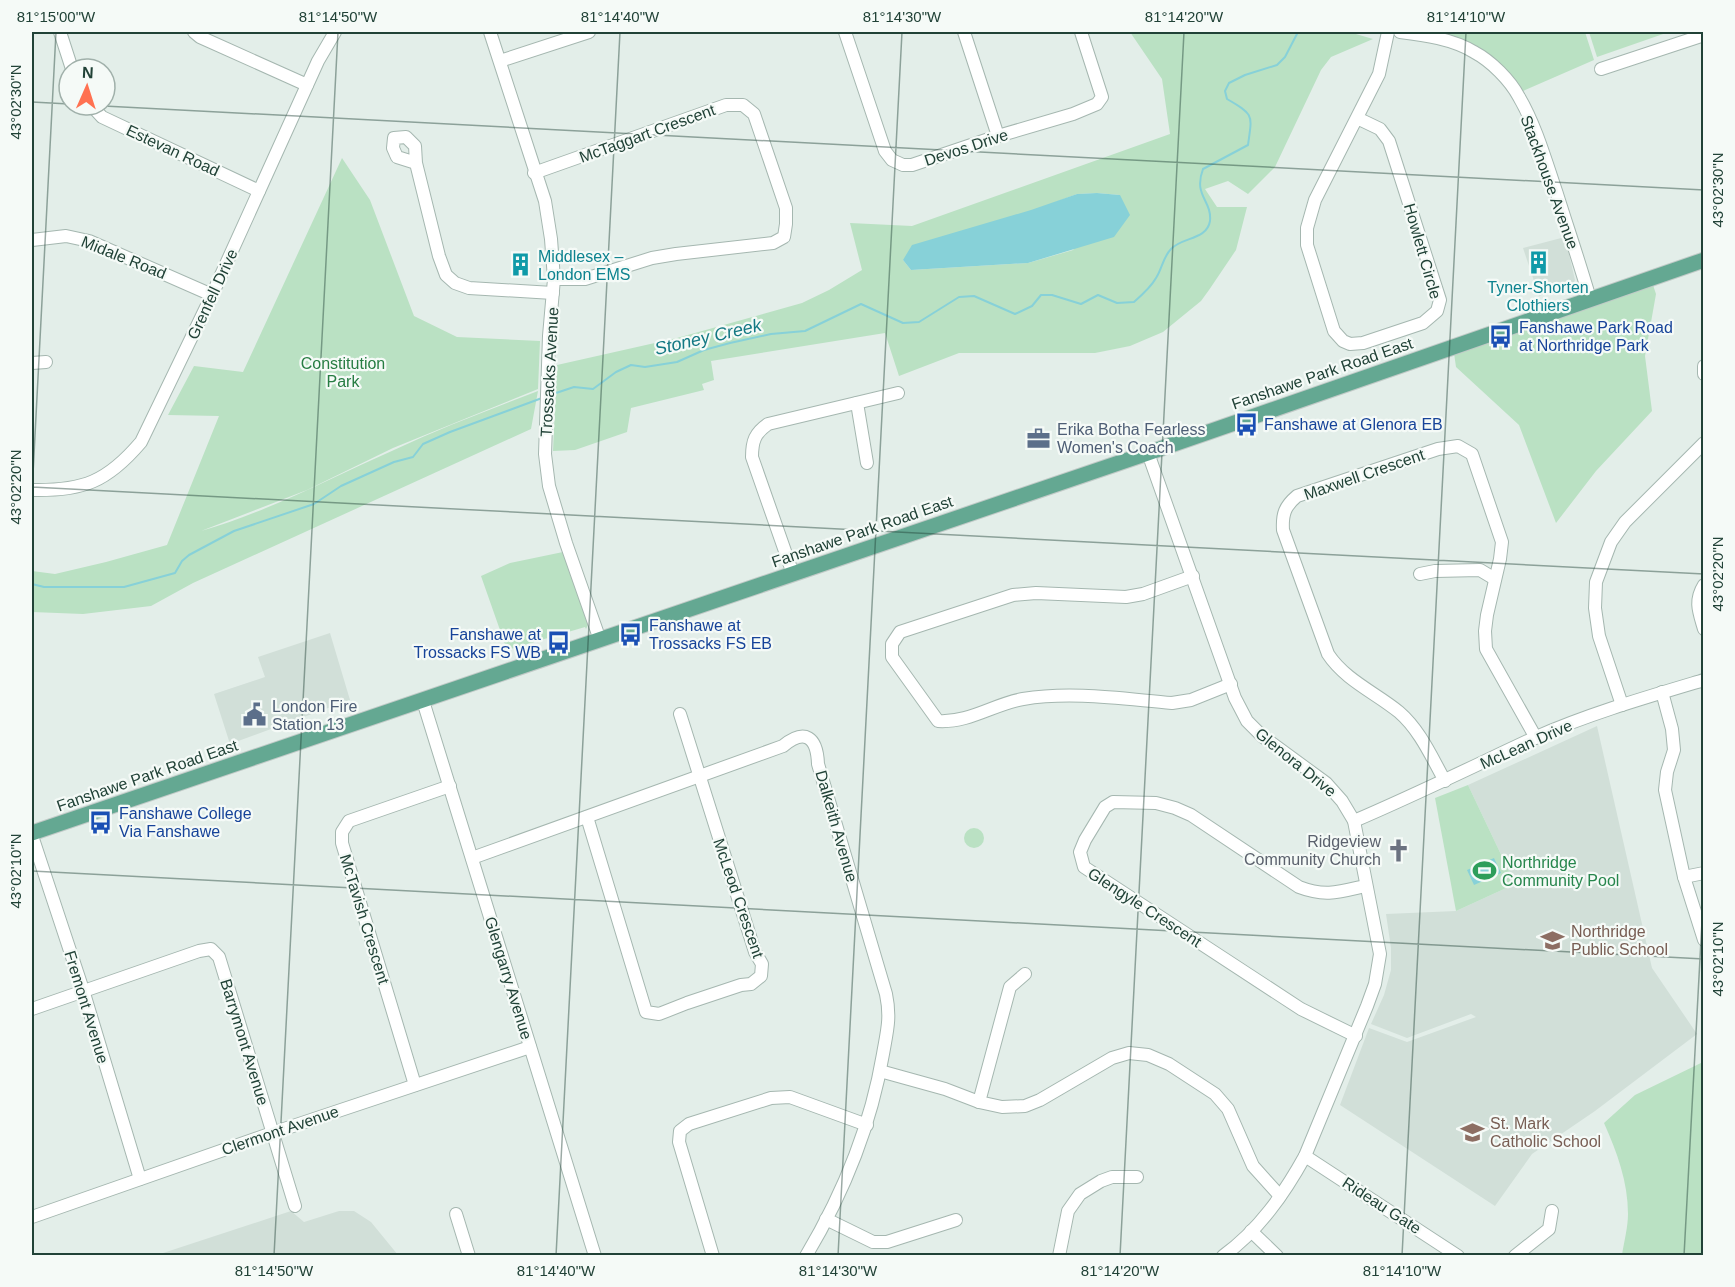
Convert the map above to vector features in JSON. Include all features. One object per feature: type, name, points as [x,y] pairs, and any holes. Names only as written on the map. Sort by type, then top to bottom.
[{"type":"main road","name":"Fanshawe Park Road East","points":[[32,834],[1148,453],[1704,260]]},
{"type":"street","points":[[60,32],[68,57]]},
{"type":"street","points":[[194,32],[200,37],[307,85]]},
{"type":"street","name":"Grenfell Drive","points":[[32,490],[59,491],[83,486],[104,477],[126,460],[141,442],[212,295],[307,85],[335,32]]},
{"type":"street","name":"Trossacks Avenue","points":[[490,32],[545,201],[554,279],[545,454],[549,486],[600,640]]},
{"type":"street","points":[[500,62],[589,32]]},
{"type":"street","name":"Devos Drive","points":[[845,32],[885,151],[892,160],[903,165],[912,165],[1073,114],[1090,108],[1101,100],[1097,80],[1081,32]]},
{"type":"street","points":[[964,32],[998,136]]},
{"type":"street","name":"Howlett Circle","points":[[1357,118],[1380,129],[1389,141],[1440,300],[1437,311],[1423,323],[1356,344],[1343,341],[1334,331],[1309,254],[1306,233],[1315,200],[1379,74],[1388,32]]},
{"type":"street","name":"Stackhouse Avenue","points":[[1400,32],[1423,35],[1474,51],[1506,80],[1519,96],[1548,169],[1590,299]]},
{"type":"street","points":[[1601,69],[1704,35]]},
{"type":"street","name":"McTaggart Crescent","points":[[534,173],[726,105],[743,105],[754,114],[786,208],[784,237],[773,243],[652,258],[585,279],[554,279]]},
{"type":"street","name":"Estevan Road","points":[[102,117],[259,191]]},
{"type":"street","points":[[416,163],[439,256],[446,275],[455,283],[469,288],[553,293]]},
{"type":"street","name":"Midale Road","points":[[32,240],[66,236],[89,241],[212,295]]},
{"type":"street","points":[[32,363],[46,362]]},
{"type":"street","points":[[1704,366],[1704,374]]},
{"type":"street","points":[[793,574],[752,457],[752,445],[758,431],[768,424],[898,393]]},
{"type":"street","points":[[858,402],[867,463]]},
{"type":"street","points":[[1622,705],[1599,636],[1595,608],[1596,582],[1611,542],[1625,522],[1704,443]]},
{"type":"street","name":"Maxwell Crescent","points":[[1445,781],[1415,728],[1400,713],[1336,666],[1328,654],[1284,530],[1282,516],[1288,503],[1297,496],[1438,449],[1458,446],[1472,454],[1502,542],[1487,615],[1486,649],[1536,738]]},
{"type":"street","name":"Glenora Drive","points":[[1148,453],[1231,684],[1247,721],[1262,736],[1326,783],[1342,801],[1354,821],[1380,954],[1375,984],[1356,1036],[1305,1156],[1280,1196],[1251,1231],[1223,1256]]},
{"type":"street","points":[[1420,574],[1435,571],[1480,570],[1495,579]]},
{"type":"street","points":[[1192,576],[1143,594],[1126,597],[1036,593],[1013,595],[900,632],[892,644],[892,657],[938,721],[951,722],[1020,700],[1057,695],[1172,703],[1191,700],[1231,684]]},
{"type":"street","points":[[1704,585],[1697,595],[1697,607],[1704,629]]},
{"type":"street","name":"McLean Drive","points":[[1354,821],[1536,738],[1622,705],[1704,680]]},
{"type":"street","points":[[1662,692],[1672,729],[1674,750],[1667,772],[1665,790],[1684,877],[1704,940]]},
{"type":"street","name":"Glengarry Avenue","points":[[423,701],[595,1256]]},
{"type":"street","name":"McLeod Crescent","points":[[587,817],[646,1012],[659,1014],[741,985],[751,984],[761,976],[762,964],[755,952],[680,714]]},
{"type":"street","name":"Dalkeith Avenue","points":[[472,858],[783,746],[794,737],[804,736],[814,742],[818,751],[818,764],[890,1013],[880,1071],[867,1125],[826,1219],[806,1256]]},
{"type":"street","name":"McTavish Crescent","points":[[415,1085],[342,843],[342,832],[349,821],[450,786]]},
{"type":"street","name":"Glengyle Crescent","points":[[1356,1036],[1301,1009],[1084,867],[1080,852],[1106,807],[1113,802],[1156,803],[1191,815],[1299,887],[1316,893],[1336,892],[1365,886]]},
{"type":"street","name":"Fremont Avenue","points":[[32,834],[140,1179]]},
{"type":"street","points":[[1684,877],[1704,873]]},
{"type":"street","name":"Barrymont Avenue","points":[[82,990],[199,951],[211,949],[219,957],[295,1206]]},
{"type":"street","points":[[979,1102],[1010,987],[1024,974]]},
{"type":"street","points":[[32,1009],[82,990]]},
{"type":"street","name":"Clermont Avenue","points":[[32,1217],[272,1133],[530,1047]]},
{"type":"street","points":[[880,1071],[945,1089],[979,1102],[1002,1107],[1024,1106],[1040,1100],[1112,1059],[1129,1053],[1148,1055],[1169,1064],[1215,1094],[1228,1109],[1253,1166],[1280,1196]]},
{"type":"street","points":[[713,1256],[679,1142],[680,1131],[689,1124],[750,1104],[771,1098],[790,1097],[867,1125]]},
{"type":"street","name":"Rideau Gate","points":[[1305,1156],[1458,1256]]},
{"type":"street","points":[[1059,1256],[1068,1211],[1080,1194],[1112,1177],[1137,1177]]},
{"type":"street","points":[[1515,1256],[1549,1229],[1552,1211]]},
{"type":"street","points":[[456,1214],[469,1256]]},
{"type":"street","points":[[826,1219],[873,1242],[887,1242],[956,1220]]},
{"type":"street","points":[[1251,1231],[1277,1256]]},
{"type":"shaded area","points":[[1565,237],[1575,280],[1573,284],[1539,296],[1523,248]]},
{"type":"shaded area","points":[[330,633],[350,700],[230,744],[214,694],[265,677],[258,657]]},
{"type":"shaded area","points":[[1597,726],[1652,968],[1697,1034],[1595,1111],[1532,1154],[1495,1206],[1340,1105],[1369,1028],[1407,1042],[1476,1017],[1471,1014],[1407,1038],[1371,1024],[1384,995],[1391,970],[1391,948],[1386,914],[1456,911],[1515,884],[1468,785]]},
{"type":"shaded area","points":[[291,1211],[304,1222],[339,1211],[354,1211],[371,1222],[398,1255],[157,1255]]},
{"type":"green space","points":[[1130,32],[1349,32],[1373,39],[1331,57],[1321,70],[1275,167],[1248,194],[1228,181],[1205,189],[1217,207],[1247,207],[1236,250],[1201,301],[1163,332],[1130,346],[1095,353],[959,353],[899,376],[885,333],[711,361],[714,380],[702,384],[704,390],[631,408],[627,432],[575,450],[553,451],[557,365],[677,338],[802,303],[829,290],[862,270],[850,223],[912,226],[1170,134],[1162,79]],"holes":[[[1077,194],[1120,195],[1073,250],[1028,263],[911,270],[903,260]]]},
{"type":"green space","points":[[1438,32],[1585,32],[1594,60],[1523,91],[1516,80],[1497,61],[1463,41]]},
{"type":"green space","points":[[1589,32],[1665,32],[1666,33],[1597,57]]},
{"type":"green space","name":"Constitution Park","points":[[342,158],[370,200],[414,316],[457,337],[540,341],[538,389],[393,448],[307,490],[201,531],[275,504],[299,494],[429,434],[538,391],[531,429],[193,583],[151,606],[83,614],[32,612],[32,571],[55,574],[167,545],[219,416],[168,415],[194,366],[243,372]]},
{"type":"green space","points":[[1653,285],[1656,294],[1645,356],[1652,411],[1596,471],[1556,523],[1519,425],[1456,367],[1454,353]]},
{"type":"green space","points":[[563,552],[589,623],[586,629],[585,627],[507,650],[481,576],[510,563]]},
{"type":"green space","points":[[1468,785],[1515,884],[1456,911],[1435,798]]},
{"type":"green space","points":[[974,828],[981,831],[984,838],[981,845],[974,848],[967,845],[964,838],[967,831]]},
{"type":"green space","points":[[1703,1062],[1703,1255],[1622,1255],[1627,1229],[1628,1202],[1624,1179],[1604,1123],[1635,1095]]},
{"type":"water","points":[[1077,194],[1120,195],[1130,215],[1114,237],[1028,263],[911,270],[903,260],[912,245]]},
{"type":"water","name":"Northridge Community Pool","points":[[1494,858],[1501,873],[1474,885],[1467,870]]},
{"type":"waterway","name":"Stoney Creek","points":[[550,395],[574,387],[593,389],[616,372],[631,365],[645,367],[677,362],[704,350],[730,343],[771,334],[805,331],[861,304],[903,323],[919,322],[959,297],[974,296],[1015,314],[1032,306],[1041,295],[1052,295],[1081,304],[1098,295],[1117,303],[1134,302],[1154,281],[1171,249],[1199,235],[1208,227],[1210,214],[1200,186],[1203,169],[1248,145],[1250,117],[1243,109],[1227,99],[1225,91],[1229,83],[1245,75],[1277,65],[1285,57],[1298,32]]},
{"type":"waterway","name":"Stoney Creek","points":[[32,584],[44,587],[124,587],[175,573],[182,561],[189,555],[234,531],[314,504],[341,486],[394,462],[413,457],[423,444],[542,398]]},
{"type":"place","name":"Tyner-Shorten Clothiers","points":[[1538,262]]},
{"type":"place","name":"Middlesex – London EMS","points":[[520,265]]},
{"type":"place","name":"Fanshawe Park Road at Northridge Park","points":[[1501,336]]},
{"type":"place","name":"Fanshawe at Glenora EB","points":[[1246,424]]},
{"type":"place","name":"Erika Botha Fearless Women's Coach","points":[[1039,438]]},
{"type":"place","name":"Fanshawe at Trossacks FS EB","points":[[631,634]]},
{"type":"place","name":"Fanshawe at Trossacks FS WB","points":[[559,643]]},
{"type":"place","name":"London Fire Station 13","points":[[254,715]]},
{"type":"place","name":"Fanshawe College Via Fanshawe","points":[[101,822]]},
{"type":"place","name":"Ridgeview Community Church","points":[[1399,850]]},
{"type":"place","name":"Northridge Community Pool","points":[[1484,871]]},
{"type":"place","name":"Northridge Public School","points":[[1553,940]]},
{"type":"place","name":"St. Mark Catholic School","points":[[1472,1132]]}]
